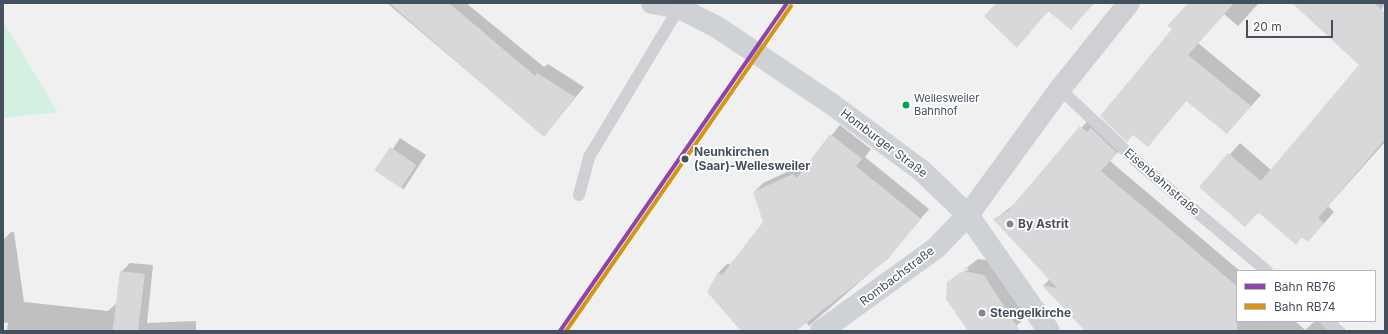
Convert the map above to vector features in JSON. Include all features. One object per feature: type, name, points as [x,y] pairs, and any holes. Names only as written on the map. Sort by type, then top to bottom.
[{"type":"main road","name":"Homburger Straße","points":[[680,6],[717,27],[833,105],[921,170],[968,215],[1049,331]]},
{"type":"main road","name":"Rombachstraße","points":[[821,331],[936,248],[968,215]]},
{"type":"street","points":[[652,3],[680,6]]},
{"type":"street","points":[[968,215],[1060,89],[1129,3]]},
{"type":"lane","points":[[579,195],[589,157],[680,6]]},
{"type":"lane","name":"Eisenbahnstraße","points":[[1060,89],[1143,167],[1266,270]]},
{"type":"lane","points":[[1327,322],[1338,331]]},
{"type":"green space","points":[[3,21],[58,112],[3,118]]},
{"type":"building","points":[[389,3],[449,3],[535,76],[537,73],[575,97],[544,137]]},
{"type":"building","points":[[996,3],[1093,3],[1071,30],[1048,11],[1017,48],[984,16]]},
{"type":"building","points":[[1188,3],[1234,3],[1188,55],[1251,106],[1227,134],[1186,101],[1148,147],[1133,135],[1127,142],[1100,116],[1172,29],[1167,26]]},
{"type":"building","points":[[1292,3],[1374,3],[1385,13],[1385,139],[1318,218],[1324,223],[1308,242],[1302,237],[1296,245],[1258,212],[1245,227],[1199,187],[1228,153],[1261,181],[1359,65]]},
{"type":"building","points":[[1080,126],[1087,132],[1091,128],[1117,153],[1101,171],[1236,285],[1237,331],[1085,331],[1042,285],[1057,288],[993,219],[1008,211]]},
{"type":"building","points":[[830,134],[862,159],[856,166],[921,219],[888,259],[796,331],[741,331],[707,292],[718,272],[722,275],[763,222],[753,192],[793,174],[797,178]]},
{"type":"building","points":[[390,147],[417,165],[401,188],[374,170]]},
{"type":"building","points":[[120,271],[145,274],[138,331],[113,331]]},
{"type":"building","name":"Stengelkirche","points":[[964,271],[984,275],[1020,331],[968,331],[946,299],[947,282]]},
{"type":"rail line","name":"RB76","points":[[560,331],[787,3]]},
{"type":"rail line","name":"RB74","points":[[566,331],[791,6]]},
{"type":"place","name":"Wellesweiler Bahnhof","points":[[906,105]]},
{"type":"place","name":"Neunkirchen (Saar)-Wellesweiler","points":[[685,159]]},
{"type":"place","name":"By Astrit","points":[[1010,224]]},
{"type":"place","name":"Stengelkirche","points":[[982,313]]}]
